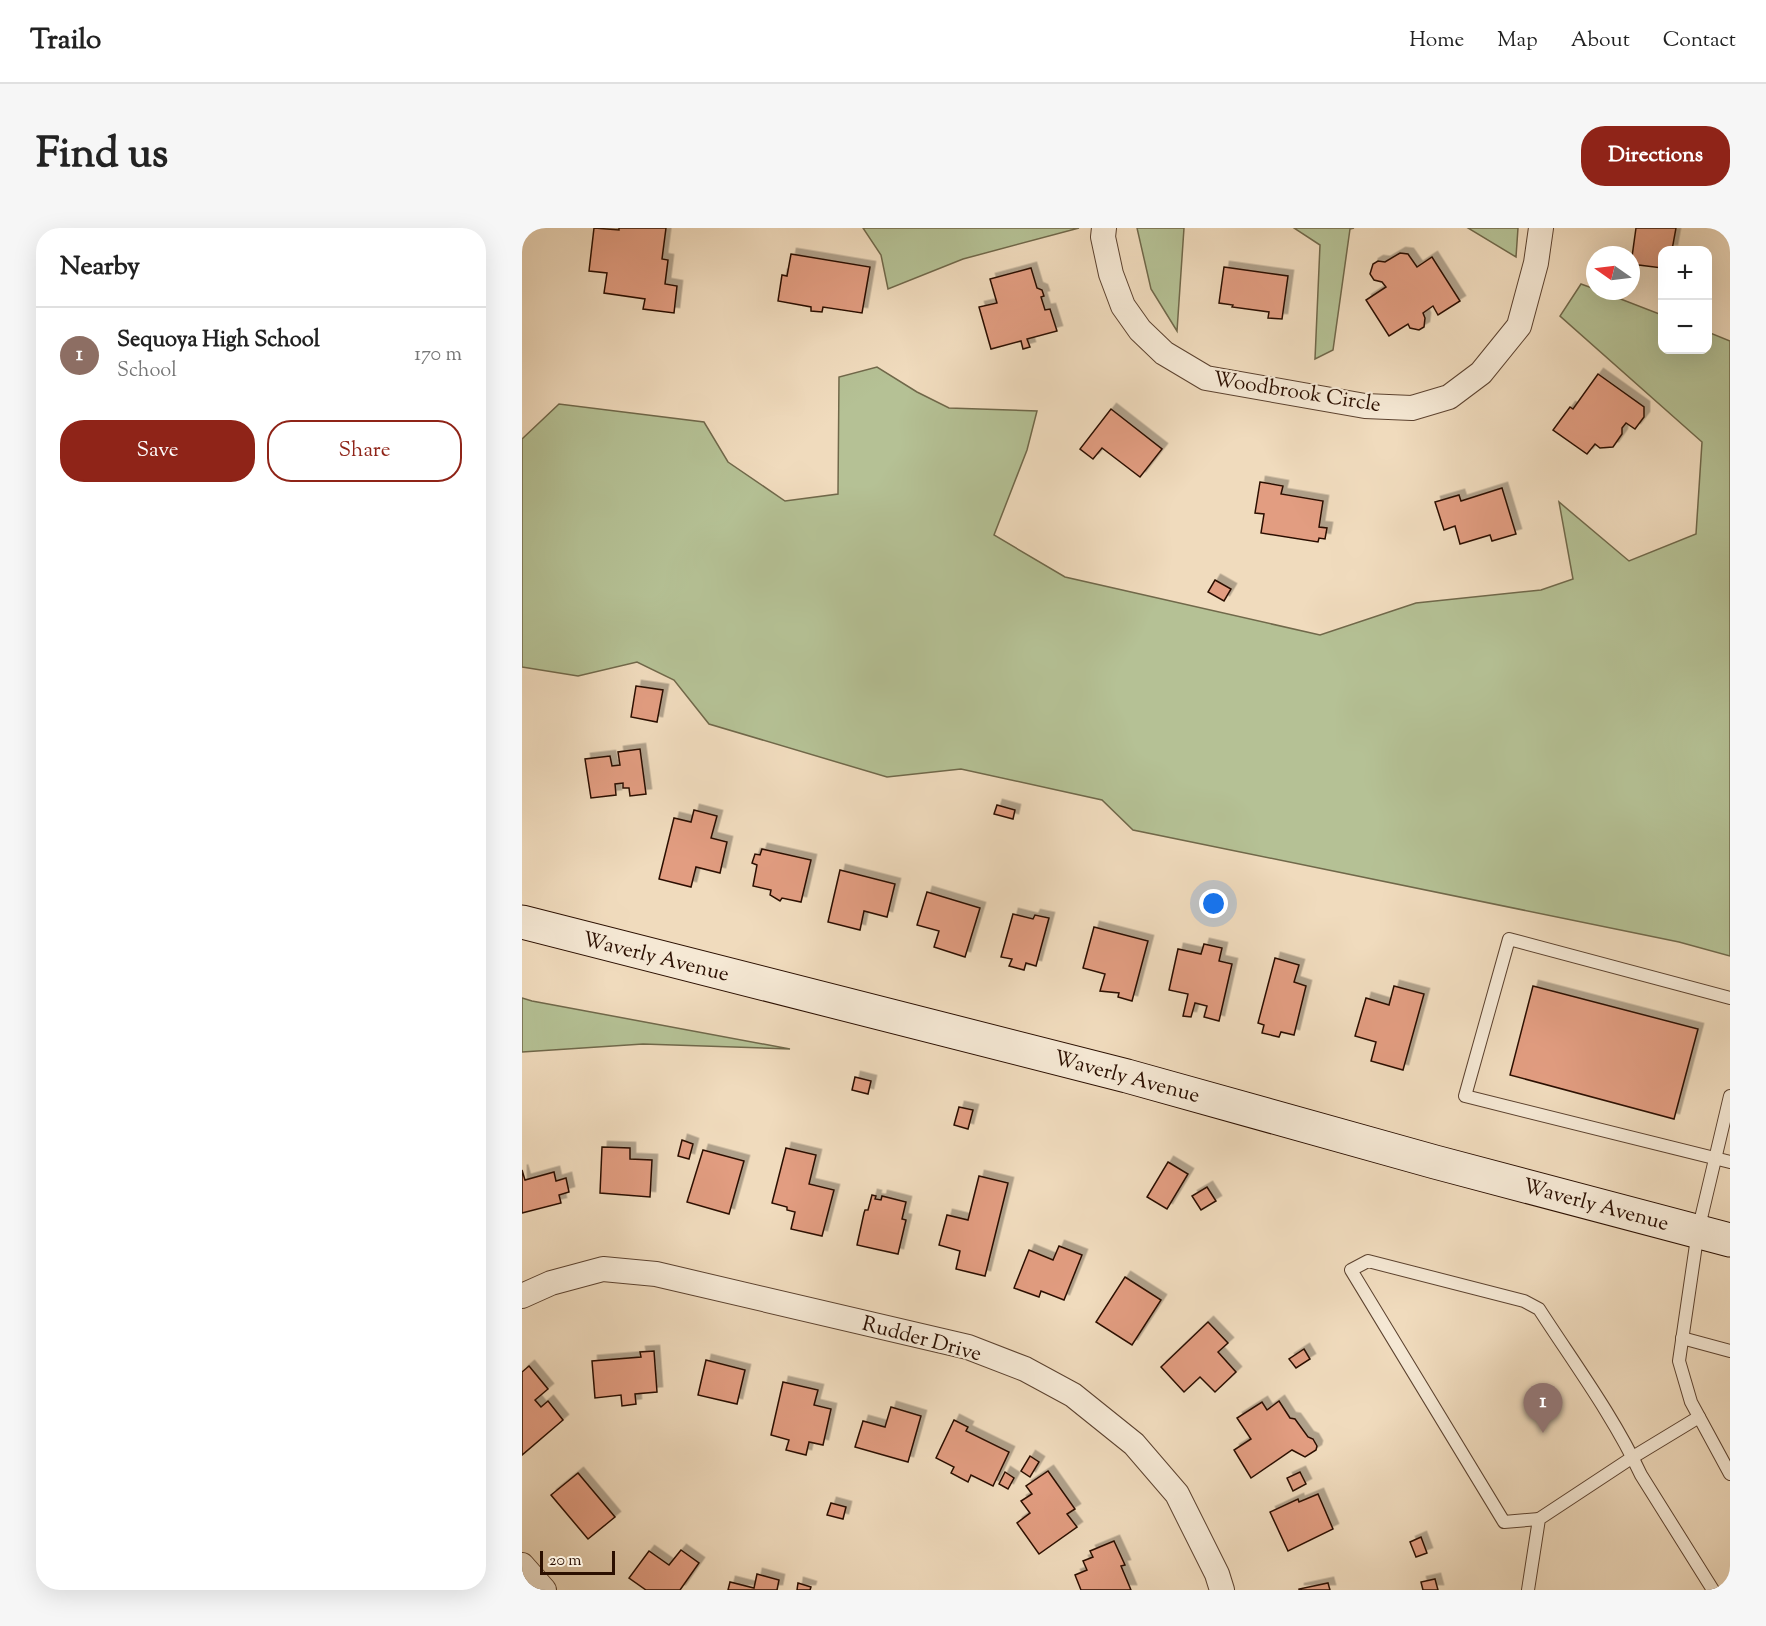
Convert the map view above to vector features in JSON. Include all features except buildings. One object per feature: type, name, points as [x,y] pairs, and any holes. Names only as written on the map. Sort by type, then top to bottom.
[{"type":"street","name":"Woodbrook Circle","points":[[1104,228],[1103,237],[1109,264],[1123,306],[1140,330],[1164,353],[1206,378],[1365,406],[1412,408],[1449,397],[1465,385],[1480,373],[1519,326],[1536,263],[1541,228]]},
{"type":"street","name":"Waverly Avenue","points":[[522,922],[1127,1076],[1425,1159],[1730,1240]]},
{"type":"street","name":"Rudder Drive","points":[[522,1296],[551,1283],[603,1269],[656,1274],[968,1347],[1025,1368],[1073,1395],[1134,1444],[1177,1494],[1217,1574],[1222,1590]]},
{"type":"street","points":[[522,1564],[544,1590]]},
{"type":"lane","points":[[1730,998],[1509,939],[1466,1096],[1730,1162]]},
{"type":"lane","points":[[1730,1096],[1698,1231],[1679,1361],[1691,1402],[1730,1474]]},
{"type":"lane","points":[[1699,1417],[1633,1457],[1539,1519],[1504,1522],[1351,1270],[1368,1261],[1524,1301],[1539,1309],[1633,1457],[1641,1475],[1713,1590]]},
{"type":"lane","points":[[1682,1338],[1730,1351]]},
{"type":"lane","points":[[1528,1590],[1539,1519]]},
{"type":"green space","points":[[863,228],[1079,228],[963,259],[888,289],[881,255]]},
{"type":"green space","points":[[1137,228],[1184,228],[1177,331],[1151,289]]},
{"type":"green space","points":[[1294,228],[1354,228],[1350,229],[1333,350],[1315,359],[1320,245]]},
{"type":"green space","points":[[1468,228],[1518,228],[1516,257]]},
{"type":"green space","points":[[1581,284],[1586,286],[1586,300],[1623,300],[1658,313],[1658,354],[1712,354],[1712,334],[1730,341],[1730,956],[1679,942],[1133,830],[1102,800],[961,769],[887,777],[709,724],[674,680],[637,662],[578,676],[522,667],[522,439],[559,404],[704,422],[728,462],[785,501],[838,494],[839,377],[877,367],[917,392],[949,408],[1037,411],[1027,450],[994,535],[1065,577],[1320,635],[1416,603],[1541,590],[1573,579],[1559,502],[1629,561],[1696,534],[1702,442],[1560,316]]},
{"type":"green space","points":[[522,998],[790,1049],[643,1044],[522,1052]]},
{"type":"place","name":"Sequoya High School","points":[[1543,1433]]}]
